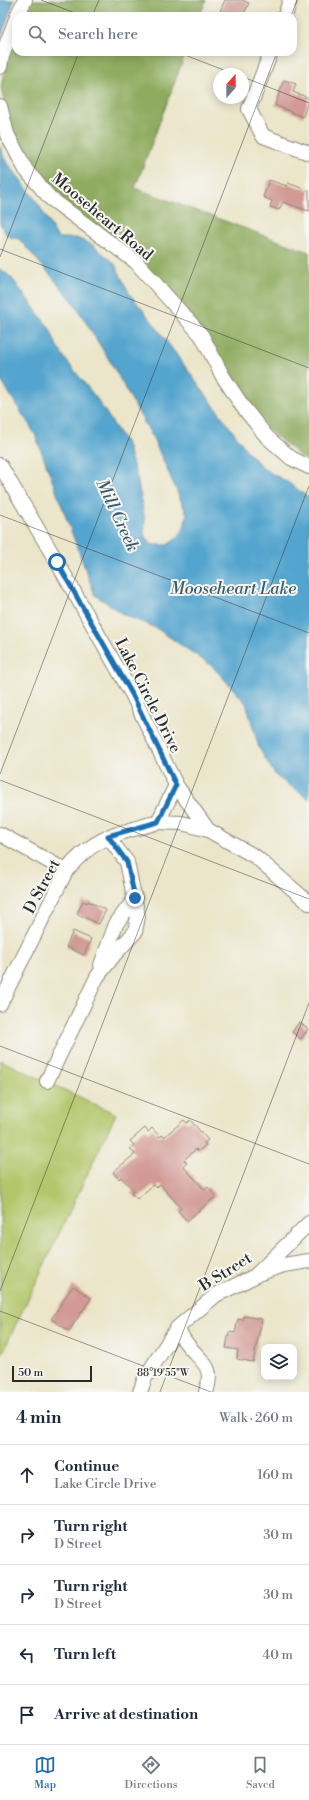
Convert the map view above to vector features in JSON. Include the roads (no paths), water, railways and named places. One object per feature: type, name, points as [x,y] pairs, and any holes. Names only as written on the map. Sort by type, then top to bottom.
[{"type":"street","points":[[19,12],[25,0]]},
{"type":"street","points":[[286,12],[290,0]]},
{"type":"street","points":[[0,67],[2,56],[12,30]]},
{"type":"street","points":[[269,56],[249,109],[263,136],[309,153]]},
{"type":"street","name":"Mooseheart Road","points":[[0,106],[6,134],[26,170],[50,198],[136,262],[202,336],[222,376],[242,407],[267,437],[291,458],[309,467]]},
{"type":"street","name":"Lake Circle Drive","points":[[0,465],[132,694],[176,785],[208,830],[256,857],[309,903]]},
{"type":"street","points":[[158,822],[176,785]]},
{"type":"street","name":"D Street","points":[[0,1004],[66,871],[78,856],[92,845],[108,836],[158,822],[182,823],[208,830]]},
{"type":"street","points":[[0,834],[66,871]]},
{"type":"street","points":[[97,977],[114,955],[135,932],[138,916],[127,862],[108,836]]},
{"type":"street","points":[[47,1081],[97,977],[116,924],[135,898]]},
{"type":"street","name":"B Street","points":[[140,1392],[145,1378],[177,1328],[216,1295],[255,1276],[309,1223]]},
{"type":"street","points":[[255,1276],[284,1265],[309,1261]]},
{"type":"street","points":[[177,1328],[186,1343],[207,1365],[209,1381],[206,1392]]},
{"type":"water","points":[[0,0],[14,0],[0,40]]},
{"type":"water","name":"Mooseheart Lake","points":[[0,146],[4,158],[36,200],[58,238],[76,238],[93,245],[115,264],[129,293],[151,320],[248,452],[264,469],[289,483],[309,498],[309,799],[276,776],[259,748],[246,703],[212,666],[156,628],[124,615],[95,595],[35,434],[0,379],[0,269],[11,277],[50,329],[57,346],[66,360],[97,399],[127,445],[138,482],[145,521],[144,535],[152,545],[167,545],[177,538],[184,528],[187,514],[153,438],[111,363],[72,300],[19,239],[7,236],[0,223]]},
{"type":"water label","name":"Mill Creek","points":[[118,515]]}]
